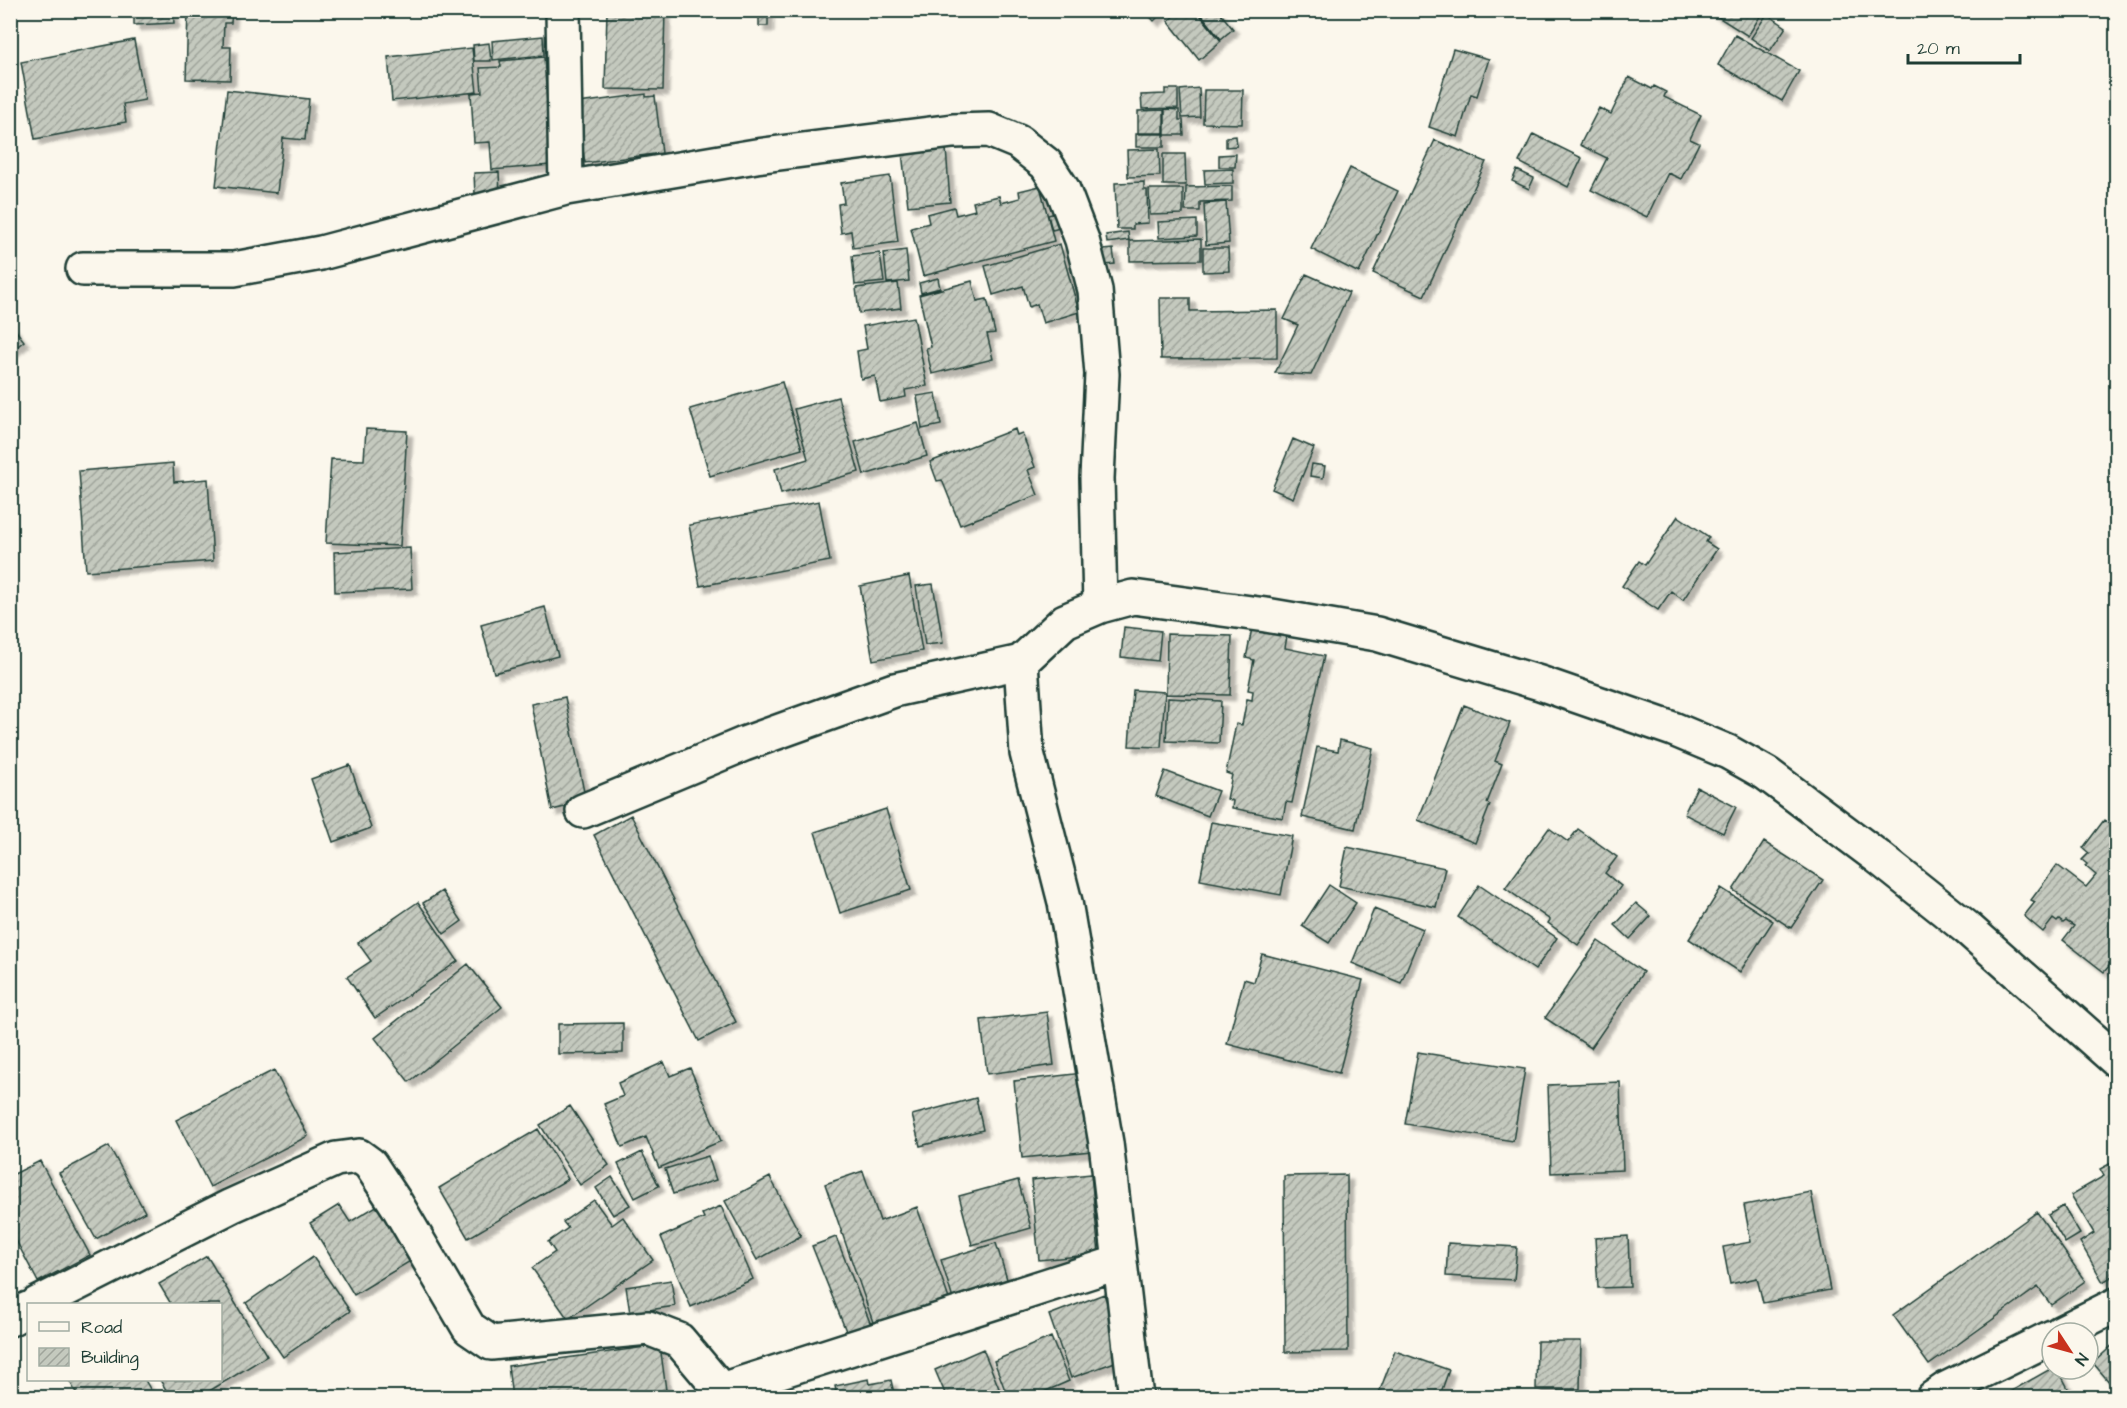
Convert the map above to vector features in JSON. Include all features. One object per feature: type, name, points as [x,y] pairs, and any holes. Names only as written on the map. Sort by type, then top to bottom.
[{"type":"street","points":[[563,10],[566,188]]},
{"type":"street","points":[[83,269],[234,269],[321,253],[566,188],[756,156],[953,131],[989,130],[1018,142],[1046,164],[1063,190],[1082,240],[1095,290],[1102,374],[1096,478],[1100,606]]},
{"type":"street","points":[[583,811],[744,744],[894,690],[1021,662],[1065,621],[1100,606],[1133,597],[1266,615],[1377,634],[1540,682],[1673,729],[1728,752],[1767,774],[1878,857],[1967,928],[2116,1060]]},
{"type":"street","points":[[1021,662],[1027,753],[1065,902],[1106,1143],[1136,1398]]},
{"type":"street","points":[[41,1303],[231,1206],[336,1160],[359,1156],[370,1164],[397,1205],[470,1328],[492,1343],[648,1328],[679,1340],[722,1394],[1120,1262]]},
{"type":"street","points":[[2084,1321],[2116,1305]]},
{"type":"street","points":[[10,1319],[27,1310]]},
{"type":"street","points":[[1933,1398],[1946,1389],[2040,1343]]},
{"type":"building","points":[[134,10],[173,10],[174,23],[134,25]]},
{"type":"building","points":[[188,10],[232,10],[231,23],[224,23],[223,47],[231,47],[230,80],[186,79]]},
{"type":"building","points":[[607,10],[665,11],[663,90],[605,89]]},
{"type":"building","points":[[759,10],[768,10],[768,26],[759,26]]},
{"type":"building","points":[[1144,10],[1165,10],[1154,21]]},
{"type":"building","points":[[1181,10],[1196,10],[1221,41],[1199,60],[1168,21]]},
{"type":"building","points":[[1198,10],[1218,10],[1233,29],[1221,39]]},
{"type":"building","points":[[1707,10],[1764,10],[1748,36]]},
{"type":"building","points":[[1767,14],[1786,27],[1770,51],[1751,38]]},
{"type":"building","points":[[1735,35],[1799,71],[1782,101],[1718,65]]},
{"type":"building","points":[[543,36],[544,55],[493,60],[492,41]]},
{"type":"building","points":[[134,40],[145,100],[123,104],[126,122],[35,139],[21,62]]},
{"type":"building","points":[[489,43],[491,61],[474,61],[473,45]]},
{"type":"building","points":[[472,48],[477,92],[392,101],[388,57]]},
{"type":"building","points":[[1453,49],[1489,59],[1477,96],[1471,94],[1458,137],[1429,127]]},
{"type":"building","points":[[544,57],[551,165],[492,170],[490,142],[474,143],[471,93],[482,92],[480,68],[501,67],[500,61]]},
{"type":"building","points":[[1629,77],[1652,89],[1654,86],[1666,92],[1664,97],[1701,115],[1690,139],[1699,143],[1681,179],[1668,173],[1647,217],[1591,190],[1607,158],[1580,145],[1599,108],[1611,114]]},
{"type":"building","points":[[1199,88],[1200,117],[1182,118],[1180,90]]},
{"type":"building","points":[[1165,89],[1178,89],[1178,108],[1142,109],[1141,95],[1165,94]]},
{"type":"building","points":[[227,90],[309,99],[305,140],[283,138],[277,193],[216,186]]},
{"type":"building","points":[[1204,90],[1243,90],[1242,124],[1203,123]]},
{"type":"building","points":[[646,94],[646,97],[655,96],[662,153],[585,163],[582,143],[576,143],[571,104]]},
{"type":"building","points":[[1165,109],[1179,110],[1179,120],[1183,120],[1184,135],[1165,135]]},
{"type":"building","points":[[1164,110],[1164,133],[1138,133],[1138,111]]},
{"type":"building","points":[[1136,134],[1164,134],[1164,147],[1136,147]]},
{"type":"building","points":[[1533,134],[1582,158],[1568,187],[1519,162]]},
{"type":"building","points":[[1236,136],[1237,146],[1226,147],[1226,137]]},
{"type":"building","points":[[1435,140],[1486,162],[1424,296],[1373,273]]},
{"type":"building","points":[[946,148],[950,202],[908,206],[902,152]]},
{"type":"building","points":[[1159,149],[1160,176],[1128,177],[1127,150]]},
{"type":"building","points":[[1163,154],[1185,154],[1186,185],[1163,185]]},
{"type":"building","points":[[1236,154],[1235,167],[1219,167],[1219,155]]},
{"type":"building","points":[[1350,168],[1398,191],[1359,273],[1311,249]]},
{"type":"building","points":[[1233,169],[1233,183],[1205,184],[1204,170]]},
{"type":"building","points":[[1517,170],[1534,178],[1529,189],[1512,181]]},
{"type":"building","points":[[499,172],[500,194],[475,195],[474,173]]},
{"type":"building","points":[[890,176],[898,242],[853,248],[851,231],[841,233],[838,204],[844,203],[841,183]]},
{"type":"building","points":[[1144,182],[1144,190],[1147,190],[1148,223],[1133,224],[1133,229],[1117,229],[1115,183]]},
{"type":"building","points":[[1040,186],[1054,241],[923,276],[911,228],[929,223],[927,214],[954,207],[956,215],[975,210],[973,202],[999,196],[1001,203],[1020,198],[1019,191]]},
{"type":"building","points":[[1232,186],[1232,201],[1200,202],[1200,211],[1185,211],[1186,187]]},
{"type":"building","points":[[1149,189],[1183,189],[1183,214],[1150,215]]},
{"type":"building","points":[[1226,202],[1229,243],[1206,245],[1204,204]]},
{"type":"building","points":[[1056,213],[1060,228],[1052,230],[1048,215]]},
{"type":"building","points":[[1197,220],[1197,236],[1159,238],[1158,222]]},
{"type":"building","points":[[1128,232],[1129,240],[1107,243],[1106,235]]},
{"type":"building","points":[[1201,239],[1201,260],[1130,261],[1130,241]]},
{"type":"building","points":[[1060,244],[1079,312],[1043,323],[1037,304],[1029,307],[1023,286],[993,295],[985,266]]},
{"type":"building","points":[[1203,248],[1228,248],[1229,271],[1203,272]]},
{"type":"building","points":[[1113,249],[1115,264],[1105,265],[1103,250]]},
{"type":"building","points":[[906,250],[909,281],[887,283],[884,253]]},
{"type":"building","points":[[880,253],[884,282],[855,285],[852,256]]},
{"type":"building","points":[[1306,274],[1349,293],[1311,375],[1275,373],[1298,325],[1284,319]]},
{"type":"building","points":[[938,278],[940,288],[921,293],[919,283]]},
{"type":"building","points":[[972,281],[977,301],[987,299],[995,333],[987,334],[993,359],[932,374],[926,348],[931,347],[919,295]]},
{"type":"building","points":[[898,283],[901,308],[859,313],[856,288]]},
{"type":"building","points":[[1160,298],[1190,298],[1190,311],[1277,310],[1277,358],[1161,359]]},
{"type":"building","points":[[914,317],[927,386],[905,390],[906,397],[880,402],[875,376],[861,379],[857,351],[867,349],[863,326]]},
{"type":"building","points":[[10,323],[24,341],[10,352]]},
{"type":"building","points":[[782,382],[802,449],[710,476],[690,409]]},
{"type":"building","points":[[936,393],[941,425],[922,429],[917,396]]},
{"type":"building","points":[[838,397],[859,472],[781,494],[775,469],[808,459],[794,409]]},
{"type":"building","points":[[918,423],[927,456],[864,475],[855,442]]},
{"type":"building","points":[[366,429],[407,431],[400,546],[326,543],[331,459],[364,460]]},
{"type":"building","points":[[1015,429],[1017,435],[1022,433],[1035,467],[1028,470],[1038,495],[960,525],[942,480],[937,481],[930,462]]},
{"type":"building","points":[[1293,439],[1314,448],[1293,498],[1272,489]]},
{"type":"building","points":[[173,463],[174,482],[208,479],[213,561],[86,571],[79,471]]},
{"type":"building","points":[[1312,464],[1325,466],[1323,478],[1310,476]]},
{"type":"building","points":[[819,501],[830,561],[700,586],[689,525]]},
{"type":"building","points":[[1678,516],[1709,537],[1706,542],[1717,549],[1683,600],[1671,591],[1658,610],[1622,586],[1639,561],[1645,565]]},
{"type":"building","points":[[410,548],[412,589],[335,592],[334,552]]},
{"type":"building","points":[[909,576],[922,651],[873,660],[860,586]]},
{"type":"building","points":[[933,584],[943,643],[925,645],[916,586]]},
{"type":"building","points":[[545,607],[558,656],[494,673],[481,625]]},
{"type":"building","points":[[1124,627],[1161,631],[1158,661],[1121,657]]},
{"type":"building","points":[[1252,628],[1287,636],[1285,648],[1324,656],[1292,803],[1286,802],[1283,818],[1232,808],[1233,801],[1227,799],[1232,775],[1226,773],[1236,724],[1242,725],[1247,699],[1252,700],[1253,691],[1248,690],[1254,660],[1246,658]]},
{"type":"building","points":[[1167,634],[1232,636],[1230,695],[1166,694]]},
{"type":"building","points":[[1133,690],[1165,692],[1161,747],[1129,746]]},
{"type":"building","points":[[565,697],[586,802],[552,810],[531,704]]},
{"type":"building","points":[[1168,698],[1221,701],[1219,743],[1166,741]]},
{"type":"building","points":[[1464,705],[1510,723],[1495,761],[1502,764],[1487,803],[1490,805],[1475,843],[1418,820]]},
{"type":"building","points":[[1340,740],[1373,748],[1355,829],[1302,817],[1317,747],[1338,751]]},
{"type":"building","points":[[350,765],[371,828],[333,842],[311,779]]},
{"type":"building","points":[[1165,771],[1218,791],[1208,816],[1156,796]]},
{"type":"building","points":[[1697,787],[1736,807],[1723,833],[1684,814]]},
{"type":"building","points":[[886,809],[911,890],[840,913],[815,832]]},
{"type":"building","points":[[631,815],[736,1022],[699,1041],[594,835]]},
{"type":"building","points":[[2104,820],[2116,830],[2116,972],[2109,966],[2104,972],[2063,940],[2074,926],[2066,921],[2063,923],[2053,919],[2043,932],[2024,916],[2035,902],[2031,900],[2057,865],[2086,887],[2096,875],[2085,866],[2087,864],[2082,860],[2089,853],[2083,848]]},
{"type":"building","points":[[1211,822],[1292,836],[1281,895],[1200,880]]},
{"type":"building","points":[[1549,828],[1568,842],[1578,829],[1617,857],[1605,873],[1621,886],[1578,945],[1548,923],[1550,920],[1505,888]]},
{"type":"building","points":[[1764,842],[1823,880],[1791,928],[1733,890]]},
{"type":"building","points":[[1347,847],[1445,868],[1436,907],[1339,886]]},
{"type":"building","points":[[1329,885],[1356,903],[1329,943],[1302,926]]},
{"type":"building","points":[[1479,885],[1557,938],[1535,970],[1458,917]]},
{"type":"building","points":[[1721,888],[1773,921],[1740,972],[1689,939]]},
{"type":"building","points":[[442,891],[462,921],[444,934],[423,903]]},
{"type":"building","points":[[418,902],[458,961],[375,1018],[347,977],[371,961],[358,943]]},
{"type":"building","points":[[1636,903],[1651,916],[1630,939],[1615,925]]},
{"type":"building","points":[[1374,909],[1423,929],[1401,983],[1352,963]]},
{"type":"building","points":[[1598,941],[1643,972],[1591,1048],[1545,1018]]},
{"type":"building","points":[[1262,954],[1363,980],[1339,1073],[1227,1044],[1244,979],[1254,982]]},
{"type":"building","points":[[468,964],[502,1007],[409,1082],[375,1038]]},
{"type":"building","points":[[1047,1012],[1054,1065],[987,1074],[981,1020]]},
{"type":"building","points":[[623,1023],[623,1053],[558,1054],[558,1024]]},
{"type":"building","points":[[1418,1052],[1525,1069],[1513,1141],[1405,1124]]},
{"type":"building","points":[[664,1062],[670,1076],[690,1068],[721,1141],[659,1168],[646,1137],[622,1147],[604,1104],[623,1096],[618,1083]]},
{"type":"building","points":[[274,1070],[308,1136],[210,1187],[176,1120]]},
{"type":"building","points":[[1083,1073],[1091,1151],[1022,1158],[1014,1081]]},
{"type":"building","points":[[1620,1082],[1623,1170],[1551,1173],[1548,1085]]},
{"type":"building","points":[[976,1098],[983,1130],[920,1146],[912,1115]]},
{"type":"building","points":[[570,1106],[609,1165],[580,1185],[540,1125]]},
{"type":"building","points":[[538,1129],[568,1179],[468,1238],[439,1188]]},
{"type":"building","points":[[109,1146],[145,1212],[96,1239],[59,1173]]},
{"type":"building","points":[[642,1152],[659,1186],[635,1198],[618,1164]]},
{"type":"building","points":[[708,1156],[716,1180],[673,1194],[665,1169]]},
{"type":"building","points":[[40,1161],[90,1255],[38,1282],[10,1229],[10,1176]]},
{"type":"building","points":[[2113,1162],[2116,1168],[2116,1188],[2114,1190],[2116,1195],[2116,1274],[2103,1282],[2080,1242],[2094,1233],[2071,1195],[2104,1176],[2100,1169]]},
{"type":"building","points":[[863,1171],[880,1221],[917,1207],[950,1302],[875,1328],[825,1184]]},
{"type":"building","points":[[1091,1174],[1099,1254],[1039,1260],[1031,1180]]},
{"type":"building","points":[[1347,1175],[1348,1351],[1285,1352],[1284,1176]]},
{"type":"building","points":[[612,1177],[630,1205],[613,1215],[596,1188]]},
{"type":"building","points":[[770,1177],[801,1236],[757,1260],[725,1201]]},
{"type":"building","points":[[1018,1180],[1031,1228],[972,1245],[959,1196]]},
{"type":"building","points":[[1811,1192],[1830,1290],[1763,1303],[1757,1278],[1730,1284],[1723,1247],[1751,1242],[1744,1205]]},
{"type":"building","points":[[388,1199],[422,1254],[354,1295],[310,1223],[339,1205],[350,1222]]},
{"type":"building","points":[[594,1200],[612,1225],[623,1217],[653,1260],[568,1319],[532,1268],[555,1252],[548,1242],[568,1228],[563,1222]]},
{"type":"building","points":[[721,1206],[753,1279],[691,1307],[661,1237],[704,1218],[702,1214]]},
{"type":"building","points":[[2063,1206],[2080,1234],[2065,1243],[2048,1215]]},
{"type":"building","points":[[2037,1212],[2085,1281],[2051,1305],[2038,1287],[1929,1365],[1893,1315]]},
{"type":"building","points":[[1628,1236],[1630,1287],[1598,1288],[1595,1238]]},
{"type":"building","points":[[836,1237],[873,1330],[850,1341],[812,1246]]},
{"type":"building","points":[[996,1243],[1010,1289],[955,1306],[941,1260]]},
{"type":"building","points":[[1448,1243],[1517,1247],[1514,1280],[1446,1276]]},
{"type":"building","points":[[207,1256],[267,1356],[198,1398],[171,1398],[161,1381],[222,1381],[222,1303],[170,1303],[159,1284]]},
{"type":"building","points":[[313,1257],[350,1311],[283,1357],[246,1303]]},
{"type":"building","points":[[671,1280],[675,1306],[630,1313],[626,1287]]},
{"type":"building","points":[[1104,1294],[1126,1358],[1071,1378],[1049,1315]]},
{"type":"building","points":[[1051,1337],[1069,1381],[1030,1398],[1008,1398],[994,1361]]},
{"type":"building","points":[[1537,1341],[1581,1341],[1580,1389],[1536,1389]]},
{"type":"building","points":[[2116,1342],[2116,1390],[2100,1371],[2100,1357]]},
{"type":"building","points":[[660,1345],[666,1390],[614,1398],[512,1398],[508,1366]]},
{"type":"building","points":[[983,1349],[1003,1398],[947,1398],[935,1370]]},
{"type":"building","points":[[1395,1351],[1449,1370],[1439,1398],[1377,1398]]},
{"type":"building","points":[[2040,1375],[2040,1381],[2064,1381],[2073,1398],[1999,1398]]},
{"type":"building","points":[[869,1379],[870,1384],[891,1380],[895,1398],[785,1398],[819,1390],[820,1395],[836,1391],[835,1386]]},
{"type":"building","points":[[70,1381],[146,1381],[155,1398],[79,1398]]}]
